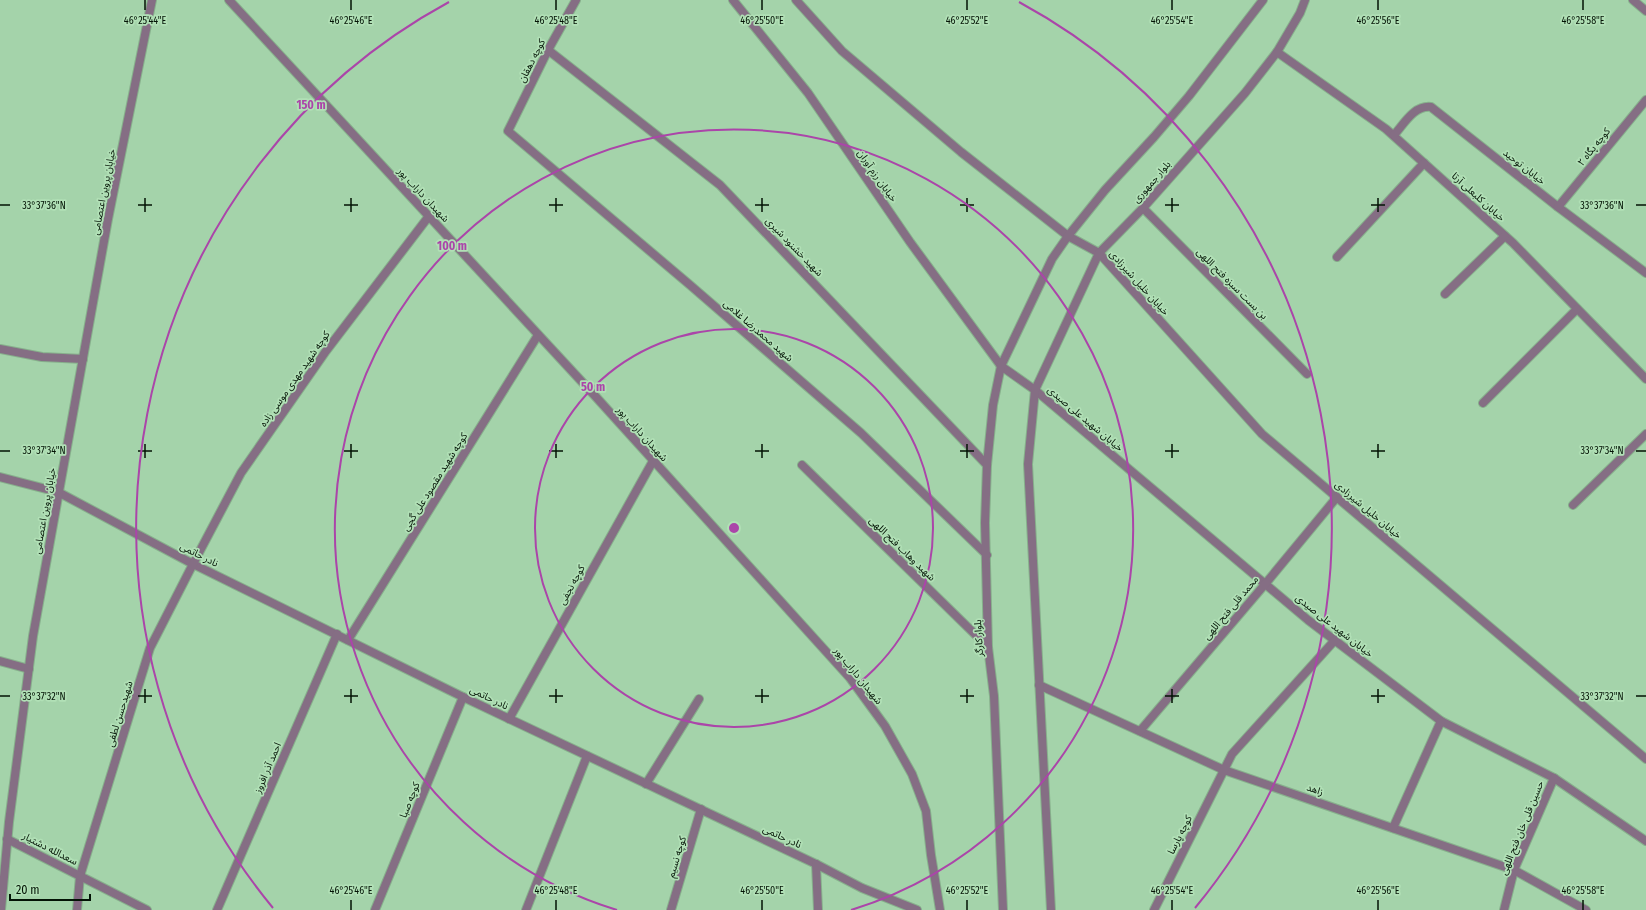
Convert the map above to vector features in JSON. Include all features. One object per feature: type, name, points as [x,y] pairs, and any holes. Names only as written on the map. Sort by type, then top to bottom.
[{"type":"street","name":"خیابان پروین اعتصامی","points":[[1,910],[9,822],[33,636],[108,219],[152,0]]},
{"type":"street","name":"شهیدان داراب پور","points":[[229,0],[538,335],[850,678],[885,726],[912,774],[926,811],[931,855],[940,910]]},
{"type":"street","name":"کوچه دهقان","points":[[508,131],[548,50],[576,0]]},
{"type":"street","name":"خیابان رزم آوران","points":[[733,0],[808,93],[910,242],[1001,366],[1035,390]]},
{"type":"street","points":[[796,0],[842,51],[962,152],[1068,236]]},
{"type":"street","points":[[1001,366],[1052,259],[1068,236],[1105,190],[1154,137],[1189,96],[1263,0]]},
{"type":"street","name":"بلوار جمهوری","points":[[1035,390],[1099,253],[1143,208],[1245,93],[1277,52],[1300,13],[1305,0]]},
{"type":"street","points":[[1633,0],[1646,11]]},
{"type":"street","name":"شهید خشنود شیری","points":[[548,50],[720,185],[987,465]]},
{"type":"street","name":"خیابان کلبعلی آرتا","points":[[1277,52],[1394,135],[1505,236],[1646,379]]},
{"type":"street","name":"کوچه پگاه ۲","points":[[1558,207],[1646,100]]},
{"type":"street","name":"خیابان توحید","points":[[1394,135],[1417,108],[1423,106],[1431,107],[1558,207],[1646,273]]},
{"type":"street","name":"شهید محمدرضا غلامی","points":[[508,131],[690,285],[861,433],[987,555]]},
{"type":"street","points":[[1337,257],[1424,163]]},
{"type":"street","name":"بن بست سبزه فتح اللهی","points":[[1143,208],[1307,374]]},
{"type":"street","name":"کوچه شهید مهدی موسی زاده","points":[[193,564],[241,473],[326,351],[429,216]]},
{"type":"street","name":"خیابان خلیل شیرزادی","points":[[1068,236],[1099,253],[1262,434],[1646,759]]},
{"type":"street","points":[[1445,294],[1505,236]]},
{"type":"street","points":[[1483,403],[1578,309]]},
{"type":"street","name":"کوچه شهید مقصود علی گچی","points":[[348,640],[538,335]]},
{"type":"street","points":[[0,349],[42,357],[83,358]]},
{"type":"street","name":"بلوار کارگر","points":[[1001,366],[993,405],[985,490],[988,647],[994,696],[1003,910]]},
{"type":"street","points":[[1035,390],[1028,464],[1051,910]]},
{"type":"street","name":"خیابان شهید علی صیدی","points":[[1035,390],[1308,620],[1441,720],[1554,778],[1646,841]]},
{"type":"street","points":[[1573,505],[1646,434]]},
{"type":"street","name":"کوچه نجفی","points":[[509,719],[653,461]]},
{"type":"street","name":"شهید وهاب فتح اللهی","points":[[802,465],[988,647]]},
{"type":"street","name":"نادر حاتمی","points":[[0,477],[58,492],[193,564],[463,697],[816,864],[862,888],[917,910]]},
{"type":"street","name":"محمد قلی فتح اللهی","points":[[1140,731],[1266,584],[1337,497]]},
{"type":"street","name":"شهیدحسن لطفی","points":[[78,910],[80,876],[150,648],[193,564]]},
{"type":"street","name":"احمد آذر افروز","points":[[217,910],[337,634]]},
{"type":"street","name":"کوچه پارسا","points":[[1154,910],[1232,754],[1335,640]]},
{"type":"street","points":[[0,661],[29,669]]},
{"type":"street","name":"زاهد","points":[[1039,685],[1224,770],[1514,870],[1586,910]]},
{"type":"street","name":"کوچه صبا","points":[[375,910],[463,697]]},
{"type":"street","points":[[646,784],[699,699]]},
{"type":"street","points":[[1393,828],[1441,720]]},
{"type":"street","points":[[526,910],[587,756]]},
{"type":"street","name":"حسین قلی خان فتح اللهی","points":[[1504,910],[1514,870],[1554,778]]},
{"type":"street","name":"کوچه نسیم","points":[[671,910],[701,809]]},
{"type":"street","points":[[0,819],[9,822]]},
{"type":"street","name":"سعدالله دشتیار","points":[[8,839],[147,910]]},
{"type":"street","points":[[816,864],[818,910]]}]
